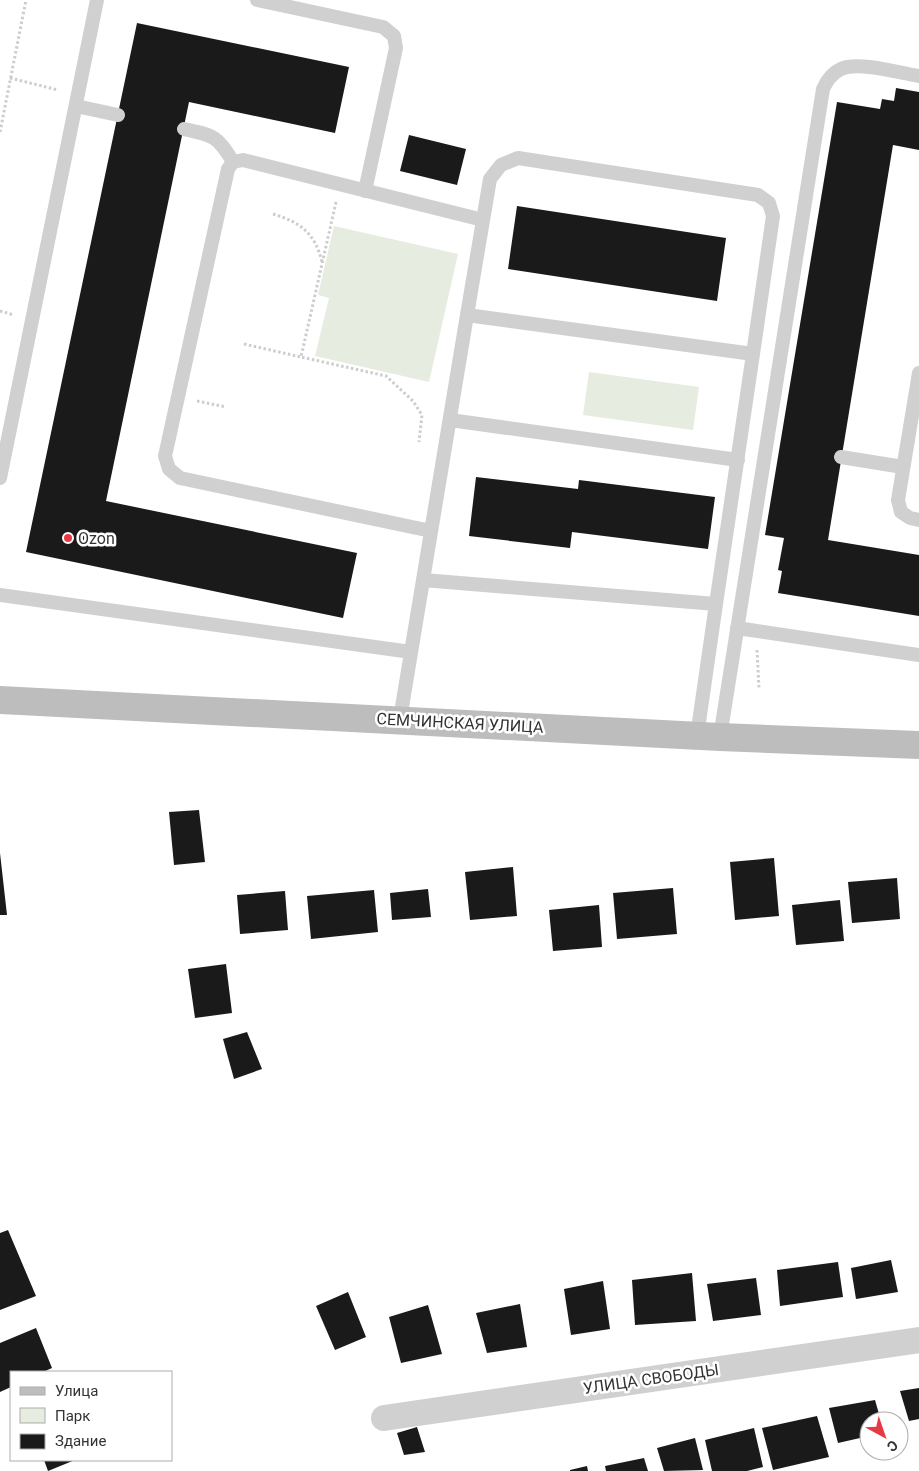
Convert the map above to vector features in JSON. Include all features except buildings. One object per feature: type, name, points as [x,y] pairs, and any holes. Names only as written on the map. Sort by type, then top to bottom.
[{"type":"street","name":"СЕМЧИНСКАЯ УЛИЦА","points":[[0,700],[400,719],[708,737],[919,746]]},
{"type":"street","name":"УЛИЦА СВОБОДЫ","points":[[384,1418],[919,1340]]},
{"type":"lane","points":[[0,478],[97,0]]},
{"type":"lane","points":[[257,0],[314,6],[383,26],[394,36],[396,48],[366,190]]},
{"type":"lane","points":[[708,737],[737,628],[773,446],[823,89],[828,78],[841,69],[853,66],[919,76]]},
{"type":"lane","points":[[77,100],[118,115]]},
{"type":"lane","points":[[184,129],[209,134],[216,138],[222,143],[233,162]]},
{"type":"lane","points":[[400,719],[490,179],[502,165],[518,158],[758,195],[769,203],[773,216],[716,604],[708,737]]},
{"type":"lane","points":[[431,531],[180,478],[169,469],[165,456],[228,169],[233,162],[243,160],[483,220]]},
{"type":"lane","points":[[467,315],[753,354]]},
{"type":"lane","points":[[919,373],[898,500],[901,512],[910,518],[919,520]]},
{"type":"lane","points":[[450,420],[738,460]]},
{"type":"lane","points":[[841,457],[903,467]]},
{"type":"lane","points":[[423,580],[716,604]]},
{"type":"lane","points":[[0,595],[411,652]]},
{"type":"lane","points":[[737,628],[919,655]]},
{"type":"path","points":[[0,132],[26,0]]},
{"type":"path","points":[[10,78],[77,100]]},
{"type":"path","points":[[301,357],[340,184]]},
{"type":"path","points":[[273,214],[293,219],[303,228],[319,249],[322,262]]},
{"type":"path","points":[[244,344],[386,376],[413,401],[422,415],[419,442]]},
{"type":"path","points":[[199,402],[226,406]]},
{"type":"path","points":[[756,631],[759,689]]},
{"type":"green space","points":[[334,226],[458,254],[429,382],[315,356],[329,298],[318,295]]},
{"type":"green space","points":[[589,372],[699,387],[693,430],[583,415]]},
{"type":"place","name":"Ozon","points":[[68,538]]}]
